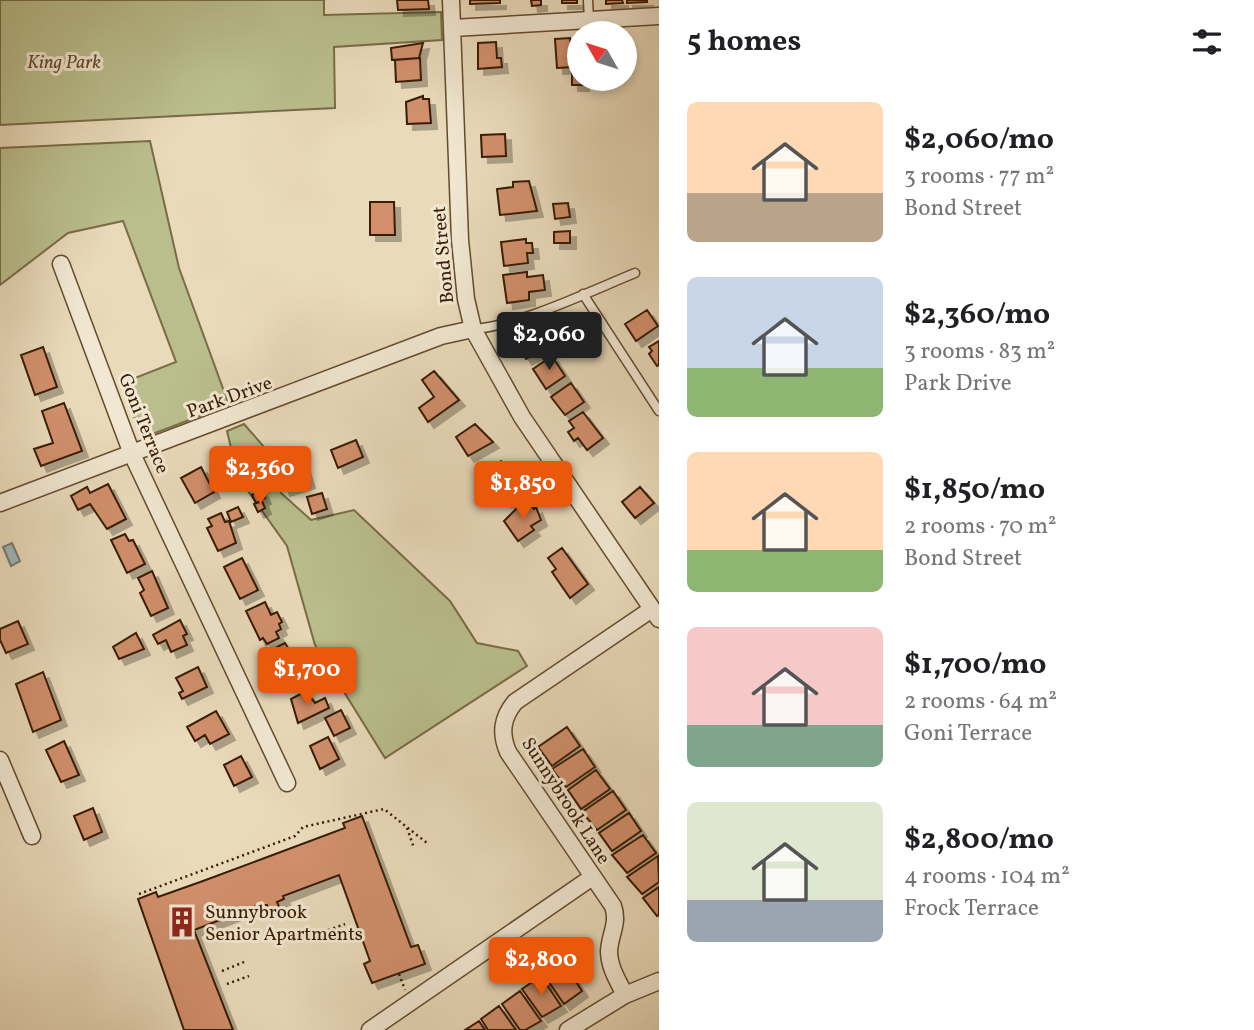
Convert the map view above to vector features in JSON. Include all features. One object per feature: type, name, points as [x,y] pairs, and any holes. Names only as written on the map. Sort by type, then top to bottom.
[{"type":"street","name":"Bond Street","points":[[451,0],[460,240],[466,299],[473,329],[522,417],[655,614]]},
{"type":"street","points":[[453,28],[659,16]]},
{"type":"street","name":"Goni Terrace","points":[[61,264],[132,454],[288,783]]},
{"type":"street","name":"Park Drive","points":[[0,503],[441,336],[473,329]]},
{"type":"street","name":"Sunnybrook Lane","points":[[625,995],[611,965],[609,954],[616,924],[615,911],[508,752],[502,732],[503,720],[523,696],[655,614]]},
{"type":"street","points":[[0,760],[32,836]]},
{"type":"street","points":[[370,1030],[592,878]]},
{"type":"street","points":[[568,1030],[625,995],[659,981]]},
{"type":"lane","points":[[588,0],[589,20]]},
{"type":"lane","points":[[473,329],[486,328],[635,273]]},
{"type":"lane","points":[[583,294],[659,411]]},
{"type":"path","points":[[139,894],[295,836],[303,827],[380,809],[388,811],[427,844]]},
{"type":"path","points":[[406,826],[414,848]]},
{"type":"path","points":[[323,932],[345,924]]},
{"type":"path","points":[[222,971],[244,962]]},
{"type":"path","points":[[398,974],[406,993]]},
{"type":"path","points":[[227,984],[249,976]]},
{"type":"green space","name":"King Park","points":[[0,0],[324,0],[324,15],[441,12],[442,40],[334,47],[335,108],[0,125]]},
{"type":"green space","points":[[150,141],[179,268],[229,405],[142,438],[122,383],[176,362],[123,221],[68,233],[0,285],[0,148]]},
{"type":"green space","points":[[244,424],[265,448],[281,493],[311,520],[354,510],[450,601],[477,643],[518,651],[527,666],[385,758],[315,645],[287,546],[238,477],[227,431]]},
{"type":"water","points":[[12,543],[20,561],[11,566],[3,547]]},
{"type":"building","points":[[397,0],[428,0],[429,9],[398,10]]},
{"type":"building","points":[[470,0],[500,0],[500,3],[470,4]]},
{"type":"building","points":[[531,0],[541,0],[541,5],[532,6]]},
{"type":"building","points":[[562,0],[577,0],[577,3],[562,3]]},
{"type":"building","points":[[606,0],[622,0],[623,3],[606,4]]},
{"type":"building","points":[[627,0],[647,0],[647,2],[627,3]]},
{"type":"building","points":[[567,38],[567,67],[557,68],[555,39]]},
{"type":"building","points":[[496,42],[497,58],[501,58],[502,67],[478,69],[478,43]]},
{"type":"building","points":[[423,43],[419,58],[392,60],[391,48]]},
{"type":"building","points":[[420,58],[421,80],[396,82],[395,60]]},
{"type":"building","points":[[423,96],[423,99],[429,99],[431,123],[407,124],[406,102]]},
{"type":"building","points":[[505,134],[506,156],[482,157],[481,135]]},
{"type":"building","points":[[529,181],[537,211],[500,215],[497,189],[513,187],[513,182]]},
{"type":"building","points":[[370,202],[394,202],[395,235],[370,235]]},
{"type":"building","points":[[568,203],[570,217],[555,219],[553,204]]},
{"type":"building","points":[[570,231],[570,243],[554,243],[554,232]]},
{"type":"building","points":[[526,239],[526,243],[532,243],[533,253],[527,253],[528,263],[504,266],[501,242]]},
{"type":"building","points":[[527,272],[527,277],[543,275],[545,290],[529,292],[529,300],[507,303],[503,275]]},
{"type":"building","points":[[647,310],[658,326],[636,341],[625,324]]},
{"type":"building","points":[[543,323],[550,334],[541,340],[546,348],[526,359],[515,341]]},
{"type":"building","points":[[659,341],[657,366],[649,354],[652,351],[649,347]]},
{"type":"building","points":[[43,347],[57,387],[35,395],[21,355]]},
{"type":"building","points":[[552,356],[565,376],[546,389],[533,369]]},
{"type":"building","points":[[434,371],[459,400],[428,422],[419,408],[434,397],[422,380]]},
{"type":"building","points":[[571,383],[584,402],[565,415],[551,397]]},
{"type":"building","points":[[64,403],[82,451],[41,466],[34,449],[53,443],[42,411]]},
{"type":"building","points":[[583,412],[603,438],[587,450],[578,438],[574,441],[568,432],[574,428],[569,421]]},
{"type":"building","points":[[475,424],[493,442],[468,456],[456,437]]},
{"type":"building","points":[[356,440],[363,457],[338,468],[331,450]]},
{"type":"building","points":[[501,461],[517,480],[514,482],[520,491],[506,501],[486,472]]},
{"type":"building","points":[[303,463],[309,482],[284,490],[278,471]]},
{"type":"building","points":[[201,467],[214,492],[195,503],[181,478]]},
{"type":"building","points":[[108,484],[126,519],[107,529],[90,504],[78,510],[71,496],[87,487],[90,493]]},
{"type":"building","points":[[640,487],[654,503],[635,518],[622,502]]},
{"type":"building","points":[[261,490],[265,498],[256,503],[252,495]]},
{"type":"building","points":[[322,493],[327,509],[312,514],[307,497]]},
{"type":"building","points":[[262,501],[265,508],[258,512],[254,504]]},
{"type":"building","points":[[521,504],[524,508],[530,504],[534,509],[536,507],[541,520],[531,526],[534,530],[518,541],[504,521]]},
{"type":"building","points":[[238,507],[243,517],[231,522],[227,512]]},
{"type":"building","points":[[221,513],[225,522],[229,521],[236,543],[218,551],[207,528],[212,526],[208,519]]},
{"type":"building","points":[[125,534],[129,541],[133,540],[145,564],[127,573],[111,540]]},
{"type":"building","points":[[562,548],[588,584],[570,598],[552,572],[556,569],[548,558]]},
{"type":"building","points":[[242,558],[258,590],[240,599],[224,567]]},
{"type":"building","points":[[152,571],[168,608],[151,616],[140,593],[144,590],[138,578]]},
{"type":"building","points":[[265,602],[271,615],[277,612],[282,622],[279,624],[281,629],[276,632],[279,638],[267,644],[263,638],[260,640],[246,611]]},
{"type":"building","points":[[180,620],[187,634],[183,636],[187,645],[171,652],[166,640],[158,644],[153,635]]},
{"type":"building","points":[[18,621],[28,644],[6,653],[0,640],[0,629]]},
{"type":"building","points":[[136,633],[144,649],[119,659],[113,647]]},
{"type":"building","points":[[285,643],[298,664],[280,674],[269,651]]},
{"type":"building","points":[[198,667],[207,687],[182,699],[179,693],[183,691],[176,678]]},
{"type":"building","points":[[43,672],[61,720],[33,732],[16,684]]},
{"type":"building","points":[[306,691],[315,703],[325,698],[329,708],[298,723],[291,699]]},
{"type":"building","points":[[341,710],[350,728],[334,736],[325,718]]},
{"type":"building","points":[[216,711],[229,734],[210,744],[205,735],[195,741],[187,727]]},
{"type":"building","points":[[567,727],[580,746],[552,766],[538,747]]},
{"type":"building","points":[[328,737],[339,759],[320,769],[310,746]]},
{"type":"building","points":[[64,741],[79,775],[61,782],[46,750]]},
{"type":"building","points":[[583,749],[595,767],[566,787],[552,769]]},
{"type":"building","points":[[241,756],[252,777],[234,786],[224,765]]},
{"type":"building","points":[[596,770],[610,789],[581,809],[568,790]]},
{"type":"building","points":[[613,791],[626,810],[597,830],[582,812]]},
{"type":"building","points":[[93,808],[102,832],[84,840],[74,816]]},
{"type":"building","points":[[629,813],[641,831],[612,851],[599,833]]},
{"type":"building","name":"Sunnybrook Senior Apartments","points":[[362,816],[411,947],[418,945],[425,964],[372,983],[364,964],[370,961],[339,875],[283,896],[284,899],[277,902],[280,909],[270,913],[267,905],[259,905],[194,930],[233,1030],[184,1030],[138,899],[156,892],[158,897],[203,881],[345,828],[343,823]]},
{"type":"building","points":[[643,835],[656,853],[627,873],[612,855]]},
{"type":"building","points":[[658,856],[659,882],[642,894],[627,877]]},
{"type":"building","points":[[659,887],[659,915],[657,916],[643,898]]},
{"type":"building","points":[[563,962],[582,991],[564,1004],[544,975]]},
{"type":"building","points":[[541,976],[561,1006],[542,1017],[522,989]]},
{"type":"building","points":[[520,991],[541,1021],[525,1030],[520,1030],[502,1004]]},
{"type":"building","points":[[499,1006],[516,1030],[488,1030],[481,1019]]},
{"type":"building","points":[[479,1021],[485,1030],[465,1030]]},
{"type":"place","name":"Sunnybrook Senior Apartments","points":[[182,922]]}]
